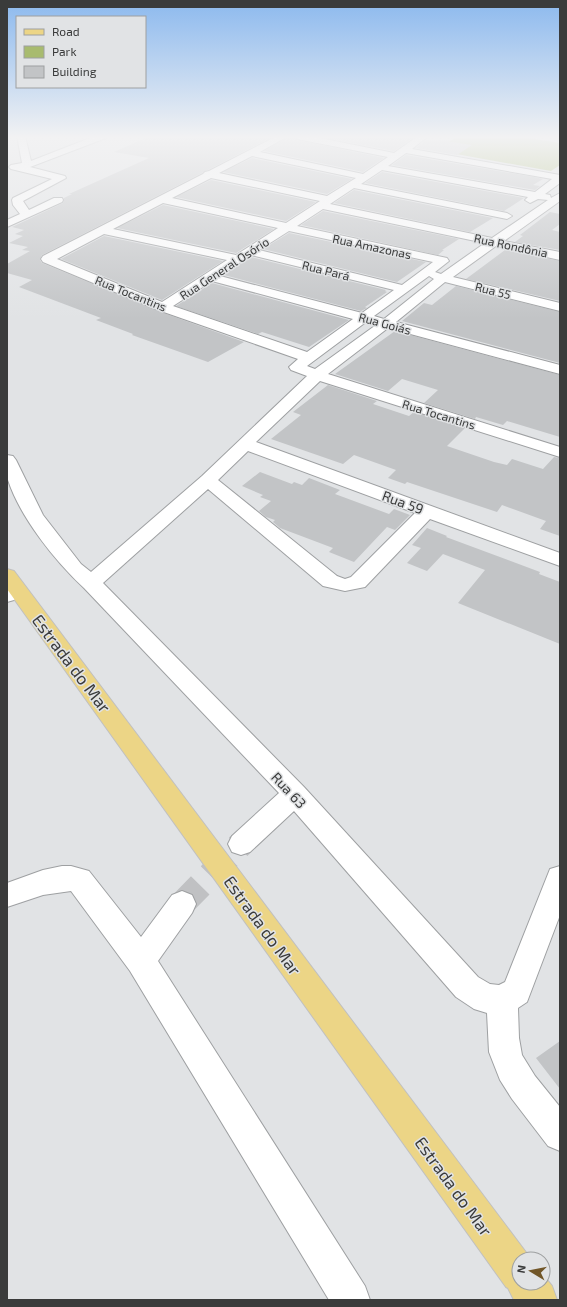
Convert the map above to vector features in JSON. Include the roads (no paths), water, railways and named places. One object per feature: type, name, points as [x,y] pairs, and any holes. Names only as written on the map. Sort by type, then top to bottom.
[{"type":"main road","name":"Estrada do Mar","points":[[10,586],[82,676],[511,1263]]},
{"type":"main road","points":[[531,1291],[538,1300]]},
{"type":"street","points":[[23,197],[17,200],[18,205],[27,214]]},
{"type":"street","points":[[102,230],[165,197]]},
{"type":"street","name":"Rua Rondônia","points":[[304,197],[560,256]]},
{"type":"street","name":"Rua General Osório","points":[[163,307],[333,197]]},
{"type":"street","points":[[412,197],[507,216]]},
{"type":"street","points":[[307,357],[534,197]]},
{"type":"street","points":[[547,197],[559,198]]},
{"type":"street","points":[[91,583],[208,480],[317,375],[443,278],[559,198]]},
{"type":"street","name":"Rua Amazonas","points":[[161,199],[443,261]]},
{"type":"street","points":[[7,224],[58,200]]},
{"type":"street","points":[[102,230],[238,258]]},
{"type":"street","name":"Rua Tocantins","points":[[102,230],[47,259],[163,307],[307,357],[296,367],[317,375],[560,452]]},
{"type":"street","name":"Rua Pará","points":[[249,251],[404,288]]},
{"type":"street","name":"Rua 55","points":[[425,274],[560,307]]},
{"type":"street","name":"Rua Goiás","points":[[210,277],[560,370]]},
{"type":"street","name":"Rua 59","points":[[245,444],[560,560]]},
{"type":"street","name":"Rua 63","points":[[7,460],[34,516],[74,568],[91,583],[294,794],[467,987],[485,998],[503,1001]]},
{"type":"street","points":[[208,480],[330,581],[346,585],[358,582],[427,511]]},
{"type":"street","points":[[241,844],[294,794]]},
{"type":"street","points":[[7,895],[61,878],[73,878],[79,880],[141,961],[351,1300]]},
{"type":"street","points":[[560,878],[516,992],[503,1001],[507,1060],[525,1088],[560,1134]]},
{"type":"street","points":[[141,961],[182,904]]},
{"type":"tunnel","points":[[182,904],[241,844]]}]
